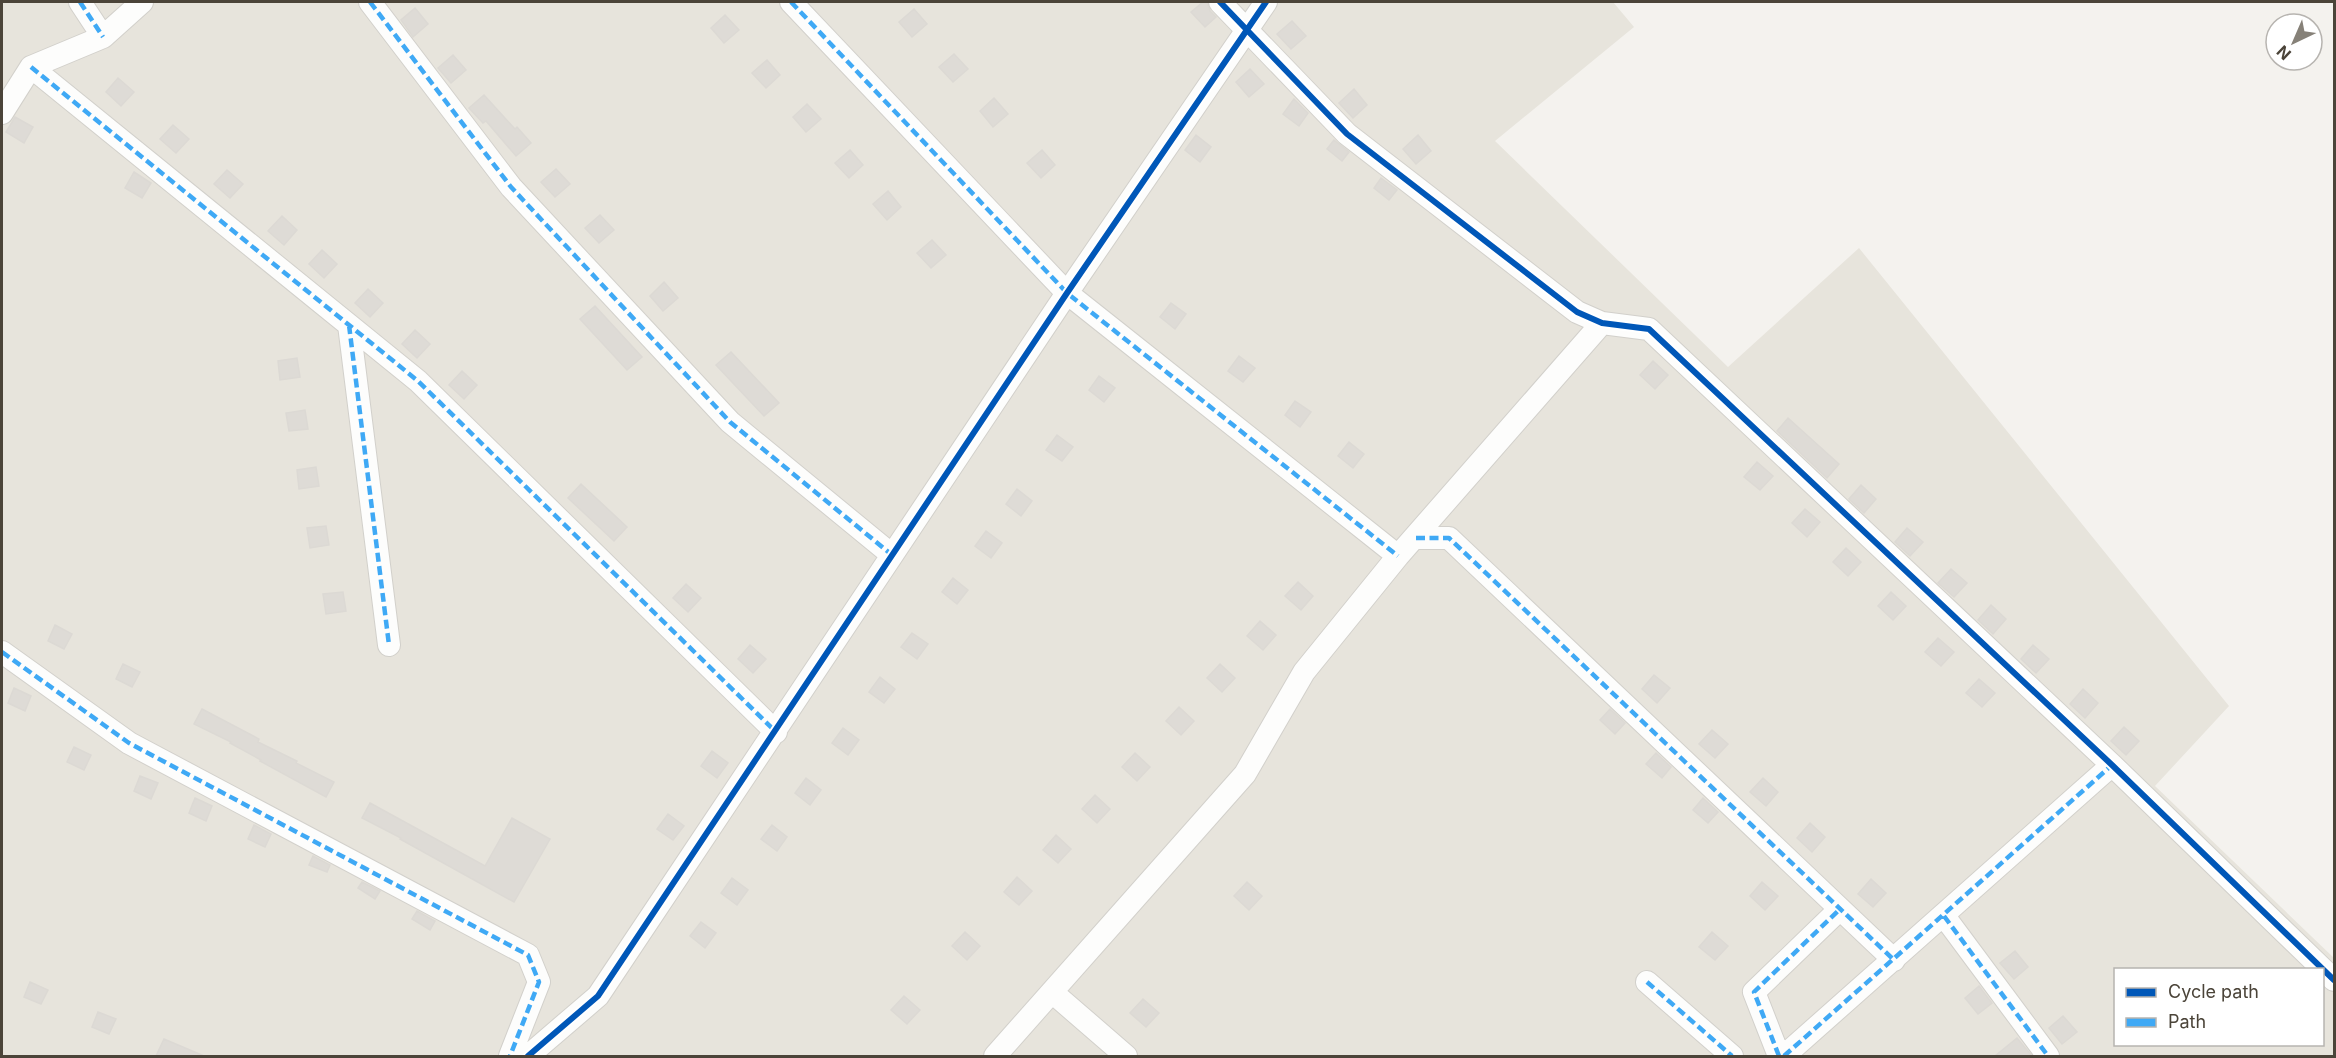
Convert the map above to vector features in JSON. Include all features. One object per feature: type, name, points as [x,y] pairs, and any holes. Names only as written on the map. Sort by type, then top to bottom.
[{"type":"street","points":[[80,2],[102,37]]},
{"type":"street","points":[[2,113],[31,67],[102,37],[142,2]]},
{"type":"street","points":[[370,2],[511,187],[722,413],[892,555]]},
{"type":"street","points":[[790,2],[1067,293],[1398,556]]},
{"type":"street","points":[[1220,2],[1347,134],[1576,312],[1602,323],[1649,329],[2112,765],[2322,968]]},
{"type":"street","points":[[528,1056],[598,996],[1067,293],[1266,2]]},
{"type":"street","points":[[31,67],[418,381],[776,732]]},
{"type":"street","points":[[994,1056],[1245,774],[1304,672],[1398,556],[1602,323]]},
{"type":"street","points":[[349,325],[389,645]]},
{"type":"street","points":[[1416,538],[1449,538],[1894,960]]},
{"type":"street","points":[[2,652],[129,743],[528,955],[539,982],[510,1056]]},
{"type":"street","points":[[1784,1056],[2112,765]]},
{"type":"street","points":[[1779,1056],[1754,992],[1839,909]]},
{"type":"street","points":[[1944,916],[2048,1056]]},
{"type":"street","points":[[1647,982],[1732,1056]]},
{"type":"street","points":[[1052,992],[1126,1056]]},
{"type":"shaded area","points":[[2,2],[1613,2],[1634,27],[1495,141],[1728,367],[1859,248],[2229,706],[2155,786],[2334,958],[2334,1056],[2,1056]]},
{"type":"building","points":[[1203,2],[1207,2],[1210,11],[1216,17],[1205,27],[1191,12]]},
{"type":"building","points":[[415,8],[428,24],[413,37],[401,20]]},
{"type":"building","points":[[914,9],[927,24],[912,37],[899,22]]},
{"type":"building","points":[[725,15],[739,30],[724,43],[711,28]]},
{"type":"building","points":[[1292,21],[1306,36],[1291,49],[1277,34]]},
{"type":"building","points":[[954,54],[968,69],[953,82],[939,67]]},
{"type":"building","points":[[453,55],[466,70],[451,83],[438,68]]},
{"type":"building","points":[[767,60],[780,75],[766,88],[752,73]]},
{"type":"building","points":[[1250,69],[1264,84],[1249,97],[1236,82]]},
{"type":"building","points":[[118,78],[134,92],[121,106],[106,92]]},
{"type":"building","points":[[1354,89],[1367,105],[1353,118],[1339,103]]},
{"type":"building","points":[[484,95],[531,143],[516,156],[486,121],[483,123],[469,108]]},
{"type":"building","points":[[994,98],[1008,114],[993,127],[980,111]]},
{"type":"building","points":[[1294,99],[1308,113],[1299,126],[1283,114]]},
{"type":"building","points":[[807,104],[821,119],[806,132],[793,117]]},
{"type":"building","points":[[15,117],[33,127],[24,143],[6,132]]},
{"type":"building","points":[[173,125],[189,139],[176,153],[160,139]]},
{"type":"building","points":[[1196,135],[1211,147],[1200,162],[1185,150]]},
{"type":"building","points":[[1418,135],[1431,151],[1416,164],[1403,149]]},
{"type":"building","points":[[1334,140],[1349,152],[1342,161],[1327,149]]},
{"type":"building","points":[[850,150],[863,165],[849,178],[835,163]]},
{"type":"building","points":[[1042,150],[1055,165],[1041,178],[1027,163]]},
{"type":"building","points":[[556,169],[570,184],[555,197],[541,182]]},
{"type":"building","points":[[227,170],[243,184],[230,198],[214,184]]},
{"type":"building","points":[[134,172],[151,183],[142,198],[125,188]]},
{"type":"building","points":[[1381,178],[1397,190],[1389,200],[1374,188]]},
{"type":"building","points":[[888,191],[901,207],[887,220],[873,204]]},
{"type":"building","points":[[600,215],[614,230],[599,243],[585,228]]},
{"type":"building","points":[[282,216],[297,230],[284,245],[268,231]]},
{"type":"building","points":[[932,240],[946,255],[931,268],[917,253]]},
{"type":"building","points":[[322,250],[337,264],[324,278],[309,264]]},
{"type":"building","points":[[664,282],[678,298],[663,311],[650,296]]},
{"type":"building","points":[[368,289],[383,303],[370,317],[355,303]]},
{"type":"building","points":[[1171,303],[1186,314],[1175,329],[1160,317]]},
{"type":"building","points":[[595,306],[642,357],[627,370],[580,319]]},
{"type":"building","points":[[415,330],[430,344],[417,358],[402,344]]},
{"type":"building","points":[[731,352],[779,403],[764,416],[716,365]]},
{"type":"building","points":[[1239,356],[1255,368],[1243,382],[1228,371]]},
{"type":"building","points":[[297,358],[300,377],[280,380],[278,361]]},
{"type":"building","points":[[1653,361],[1668,375],[1655,389],[1640,375]]},
{"type":"building","points":[[462,371],[477,385],[464,399],[449,385]]},
{"type":"building","points":[[1099,376],[1115,388],[1104,402],[1089,390]]},
{"type":"building","points":[[1295,401],[1311,412],[1300,427],[1285,415]]},
{"type":"building","points":[[305,410],[308,429],[289,431],[286,413]]},
{"type":"building","points":[[1788,418],[1839,464],[1827,478],[1777,431]]},
{"type":"building","points":[[1057,435],[1073,447],[1062,461],[1046,450]]},
{"type":"building","points":[[1349,442],[1364,454],[1353,468],[1338,456]]},
{"type":"building","points":[[1757,462],[1773,476],[1760,490],[1744,477]]},
{"type":"building","points":[[316,467],[319,486],[299,489],[297,470]]},
{"type":"building","points":[[581,484],[627,527],[614,541],[568,498]]},
{"type":"building","points":[[1861,485],[1876,499],[1864,513],[1849,499]]},
{"type":"building","points":[[1017,489],[1032,501],[1021,516],[1006,504]]},
{"type":"building","points":[[1805,509],[1820,522],[1807,537],[1792,523]]},
{"type":"building","points":[[326,526],[329,545],[310,548],[307,528]]},
{"type":"building","points":[[1907,528],[1923,542],[1910,556],[1895,542]]},
{"type":"building","points":[[986,531],[1002,543],[991,558],[975,546]]},
{"type":"building","points":[[1846,548],[1861,562],[1848,576],[1833,562]]},
{"type":"building","points":[[1951,569],[1967,583],[1954,597],[1938,583]]},
{"type":"building","points":[[953,578],[968,590],[957,604],[942,592]]},
{"type":"building","points":[[1298,582],[1313,596],[1301,610],[1285,596]]},
{"type":"building","points":[[686,584],[701,598],[688,612],[673,598]]},
{"type":"building","points":[[343,592],[346,611],[326,614],[323,594]]},
{"type":"building","points":[[1891,592],[1906,606],[1893,620],[1878,606]]},
{"type":"building","points":[[1991,605],[2006,619],[1993,634],[1978,620]]},
{"type":"building","points":[[1260,621],[1276,635],[1263,650],[1247,636]]},
{"type":"building","points":[[55,625],[72,634],[64,649],[48,641]]},
{"type":"building","points":[[912,633],[928,644],[917,659],[901,647]]},
{"type":"building","points":[[1938,638],[1954,652],[1941,666],[1925,652]]},
{"type":"building","points":[[750,645],[766,659],[753,673],[738,659]]},
{"type":"building","points":[[2033,645],[2049,659],[2036,673],[2021,659]]},
{"type":"building","points":[[123,664],[140,672],[132,687],[116,679]]},
{"type":"building","points":[[1220,664],[1235,678],[1222,692],[1207,678]]},
{"type":"building","points":[[1654,675],[1670,688],[1657,703],[1642,689]]},
{"type":"building","points":[[880,677],[895,689],[884,703],[869,692]]},
{"type":"building","points":[[1979,679],[1995,693],[1982,707],[1966,693]]},
{"type":"building","points":[[14,688],[31,696],[25,711],[8,703]]},
{"type":"building","points":[[2083,689],[2098,703],[2085,718],[2070,704]]},
{"type":"building","points":[[1179,707],[1194,721],[1181,735],[1166,721]]},
{"type":"building","points":[[202,709],[334,782],[326,797],[260,761],[231,742],[194,724]]},
{"type":"building","points":[[1610,709],[1625,723],[1615,734],[1600,720]]},
{"type":"building","points":[[2124,727],[2139,741],[2126,755],[2111,741]]},
{"type":"building","points":[[843,728],[859,740],[848,755],[832,743]]},
{"type":"building","points":[[1712,730],[1728,744],[1715,758],[1699,744]]},
{"type":"building","points":[[74,747],[91,755],[84,770],[67,762]]},
{"type":"building","points":[[712,751],[728,763],[717,778],[701,766]]},
{"type":"building","points":[[1135,753],[1150,767],[1137,781],[1122,767]]},
{"type":"building","points":[[1656,753],[1671,767],[1662,778],[1646,764]]},
{"type":"building","points":[[140,776],[158,783],[151,799],[134,791]]},
{"type":"building","points":[[806,778],[821,790],[810,805],[795,793]]},
{"type":"building","points":[[1763,778],[1778,792],[1766,806],[1750,792]]},
{"type":"building","points":[[1095,795],[1110,809],[1097,823],[1082,809]]},
{"type":"building","points":[[195,798],[212,806],[206,821],[189,813]]},
{"type":"building","points":[[1703,798],[1718,812],[1708,823],[1693,810]]},
{"type":"building","points":[[370,803],[485,866],[512,818],[550,839],[514,902],[362,818]]},
{"type":"building","points":[[668,814],[684,826],[673,840],[657,829]]},
{"type":"building","points":[[1810,823],[1825,837],[1812,852],[1797,838]]},
{"type":"building","points":[[254,825],[271,834],[265,847],[248,839]]},
{"type":"building","points":[[772,825],[787,837],[777,851],[761,839]]},
{"type":"building","points":[[1056,835],[1071,849],[1058,863],[1043,850]]},
{"type":"building","points":[[313,856],[330,865],[327,872],[309,865]]},
{"type":"building","points":[[1017,877],[1032,891],[1019,905],[1004,892]]},
{"type":"building","points":[[732,878],[748,890],[737,905],[721,893]]},
{"type":"building","points":[[1871,879],[1886,893],[1873,907],[1858,894]]},
{"type":"building","points":[[362,882],[380,891],[375,899],[358,888]]},
{"type":"building","points":[[1247,882],[1262,896],[1249,910],[1234,896]]},
{"type":"building","points":[[1762,882],[1778,896],[1765,910],[1750,896]]},
{"type":"building","points":[[417,911],[435,921],[430,930],[412,919]]},
{"type":"building","points":[[701,922],[716,933],[705,948],[690,936]]},
{"type":"building","points":[[965,932],[980,946],[967,960],[952,946]]},
{"type":"building","points":[[1712,932],[1728,946],[1715,960],[1699,947]]},
{"type":"building","points":[[2015,951],[2028,967],[2014,979],[2000,963]]},
{"type":"building","points":[[30,982],[48,990],[41,1004],[24,997]]},
{"type":"building","points":[[1979,986],[1992,1003],[1978,1014],[1965,998]]},
{"type":"building","points":[[904,996],[920,1010],[907,1024],[891,1010]]},
{"type":"building","points":[[1143,999],[1159,1013],[1146,1027],[1130,1013]]},
{"type":"building","points":[[98,1012],[116,1019],[109,1034],[92,1027]]},
{"type":"building","points":[[2063,1016],[2077,1032],[2062,1044],[2049,1028]]},
{"type":"building","points":[[2017,1038],[2032,1056],[1995,1056]]},
{"type":"building","points":[[164,1039],[204,1056],[156,1056]]},
{"type":"marked path","points":[[80,2],[103,37]]},
{"type":"marked path","points":[[370,2],[511,187],[730,422],[892,555]]},
{"type":"marked path","points":[[791,2],[1067,293],[1398,556]]},
{"type":"marked path","points":[[31,67],[418,381],[776,732]]},
{"type":"marked path","points":[[349,325],[389,645]]},
{"type":"marked path","points":[[1416,538],[1449,538],[1894,960]]},
{"type":"marked path","points":[[2,652],[129,743],[528,955],[539,982],[510,1056]]},
{"type":"marked path","points":[[1784,1056],[2112,765]]},
{"type":"marked path","points":[[1779,1056],[1754,992],[1840,909]]},
{"type":"marked path","points":[[1944,916],[2048,1056]]},
{"type":"marked path","points":[[1647,982],[1732,1056]]},
{"type":"cycle path","points":[[1220,2],[1347,134],[1577,312],[1602,323],[1649,329],[2112,765],[2322,968]]},
{"type":"cycle path","points":[[528,1056],[598,996],[1067,293],[1266,2]]},
{"type":"cycle path","points":[[2324,970],[2334,980]]}]
